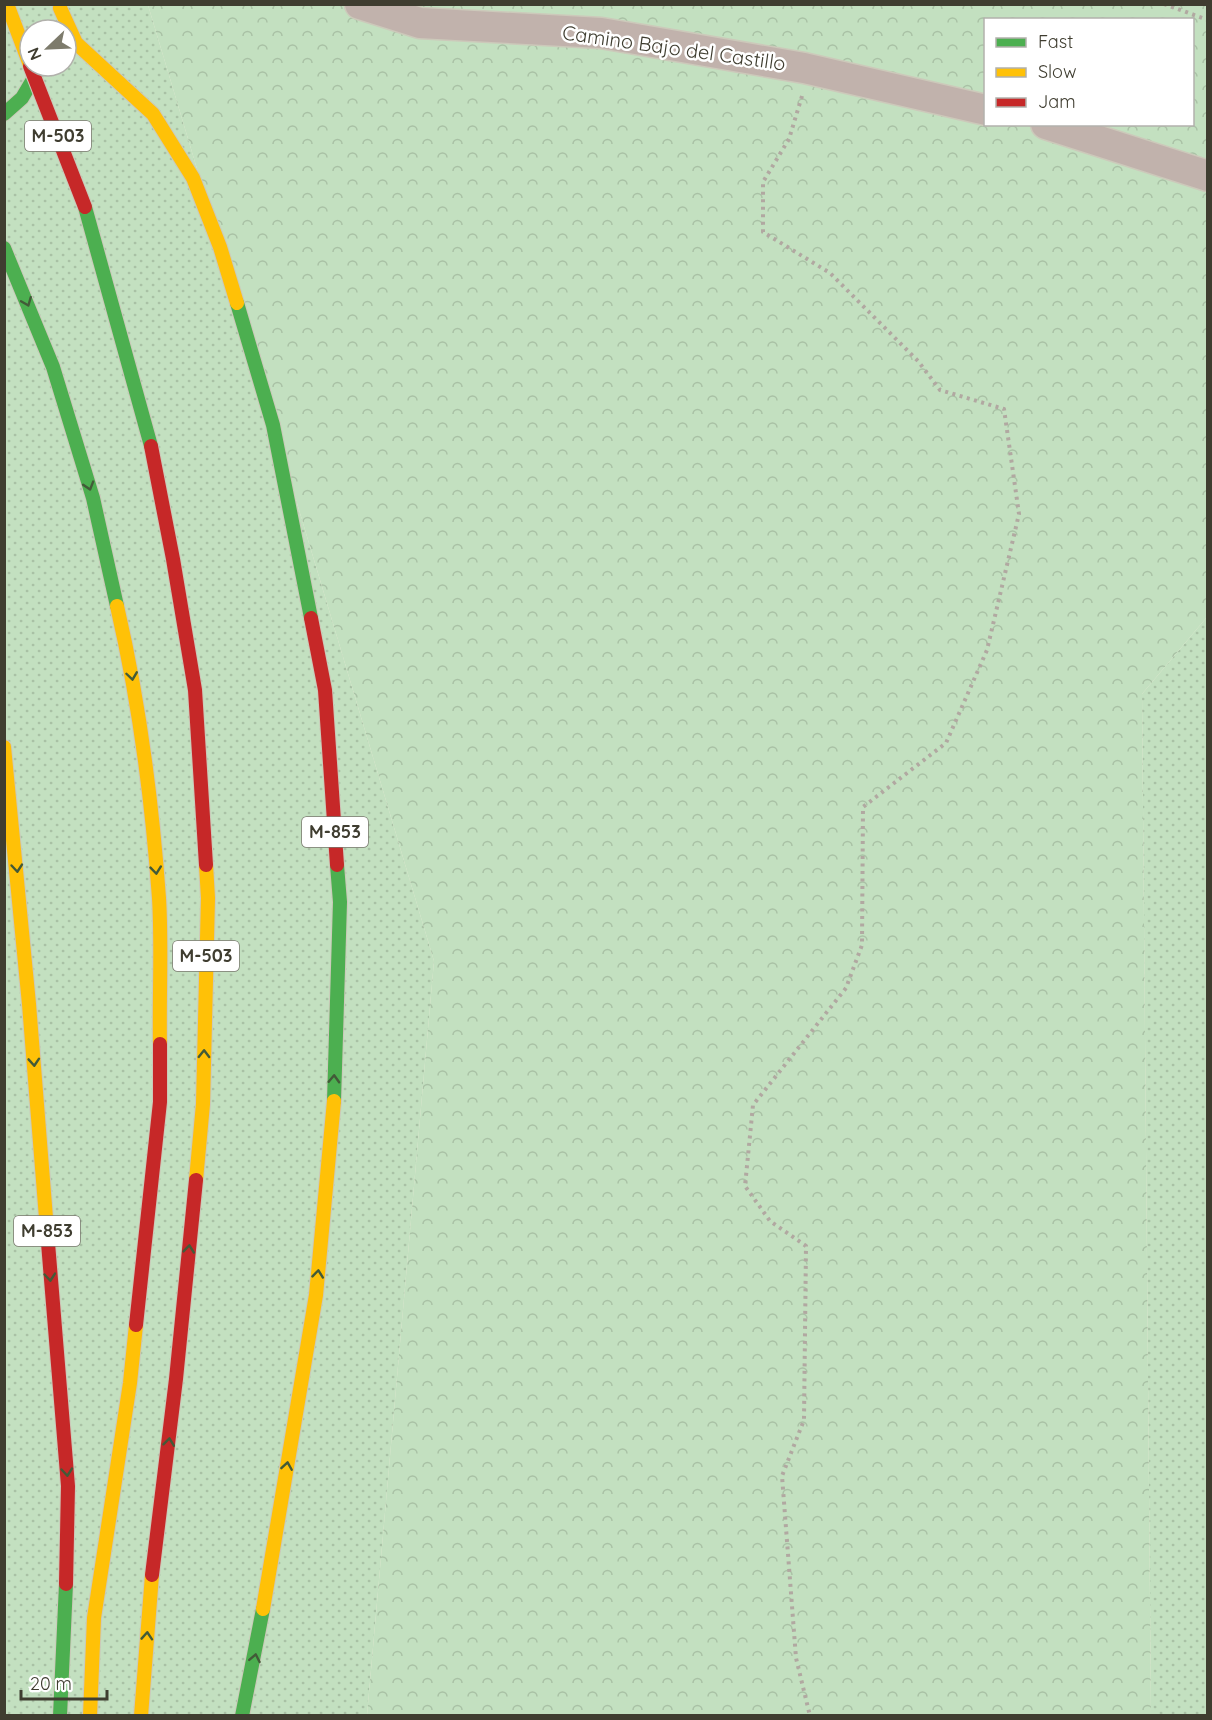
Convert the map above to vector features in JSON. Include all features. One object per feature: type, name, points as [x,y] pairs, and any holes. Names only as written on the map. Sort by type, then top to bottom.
[{"type":"main road","name":"M-503","points":[[7,4],[18,33]]},
{"type":"main road","name":"M-853","points":[[59,6],[75,43],[153,114],[194,178],[220,248],[273,425],[325,690],[340,902],[333,1118],[316,1294],[255,1657],[242,1716]]},
{"type":"main road","points":[[4,114],[22,98],[34,78]]},
{"type":"main road","name":"M-503","points":[[35,78],[85,207],[147,427],[173,559],[195,690],[202,776],[208,898],[203,1104],[176,1379],[148,1611],[141,1716]]},
{"type":"main road","name":"M-503","points":[[4,248],[53,367],[93,498],[129,657],[147,781],[159,900],[160,1102],[129,1383],[94,1618],[90,1716]]},
{"type":"main road","name":"M-853","points":[[4,747],[29,1004],[68,1486],[66,1615],[60,1716]]},
{"type":"street","name":"Camino Bajo del Castillo","points":[[360,4],[420,23],[601,33],[804,68],[984,110]]},
{"type":"street","points":[[1052,126],[1208,176]]},
{"type":"path","points":[[1164,4],[1208,20]]},
{"type":"path","points":[[804,68],[802,95],[789,139],[763,182],[763,232],[830,273],[918,361],[940,390],[1004,409],[1019,514],[987,650],[946,743],[862,807],[862,945],[846,988],[753,1105],[745,1186],[770,1221],[806,1246],[804,1420],[782,1476],[796,1658],[810,1716]]},
{"type":"green space","points":[[5,5],[148,5],[434,961],[367,1715],[5,1716]]},
{"type":"green space","points":[[148,5],[1207,5],[1207,617],[1142,694],[1151,1715],[367,1715],[434,961]]},
{"type":"green space","points":[[1207,617],[1207,1715],[1151,1715],[1142,694]]},
{"type":"traffic: fast","points":[[4,114],[22,98],[34,78]]},
{"type":"traffic: fast","points":[[85,207],[151,446]]},
{"type":"traffic: fast","points":[[4,248],[53,367],[93,498],[117,606]]},
{"type":"traffic: fast","points":[[237,303],[273,425],[311,618]]},
{"type":"traffic: fast","points":[[334,1101],[340,902],[337,865]]},
{"type":"traffic: fast","points":[[60,1716],[66,1584]]},
{"type":"traffic: fast","points":[[242,1716],[263,1609]]},
{"type":"traffic: slow","points":[[7,4],[18,33]]},
{"type":"traffic: slow","points":[[60,8],[76,43],[153,114],[193,178],[220,247],[237,303]]},
{"type":"traffic: slow","points":[[117,606],[138,714],[153,824],[160,916],[160,1044]]},
{"type":"traffic: slow","points":[[4,747],[29,1004],[48,1243]]},
{"type":"traffic: slow","points":[[196,1180],[203,1104],[208,898],[206,865]]},
{"type":"traffic: slow","points":[[263,1609],[316,1295],[334,1101]]},
{"type":"traffic: slow","points":[[90,1716],[94,1618],[130,1383],[136,1325]]},
{"type":"traffic: slow","points":[[141,1716],[152,1575]]},
{"type":"traffic: jam","points":[[35,78],[85,207]]},
{"type":"traffic: jam","points":[[151,446],[195,690],[206,865]]},
{"type":"traffic: jam","points":[[311,618],[325,690],[337,865]]},
{"type":"traffic: jam","points":[[136,1325],[160,1102],[160,1044]]},
{"type":"traffic: jam","points":[[152,1575],[176,1379],[196,1180]]},
{"type":"traffic: jam","points":[[48,1243],[68,1486],[66,1584]]}]
